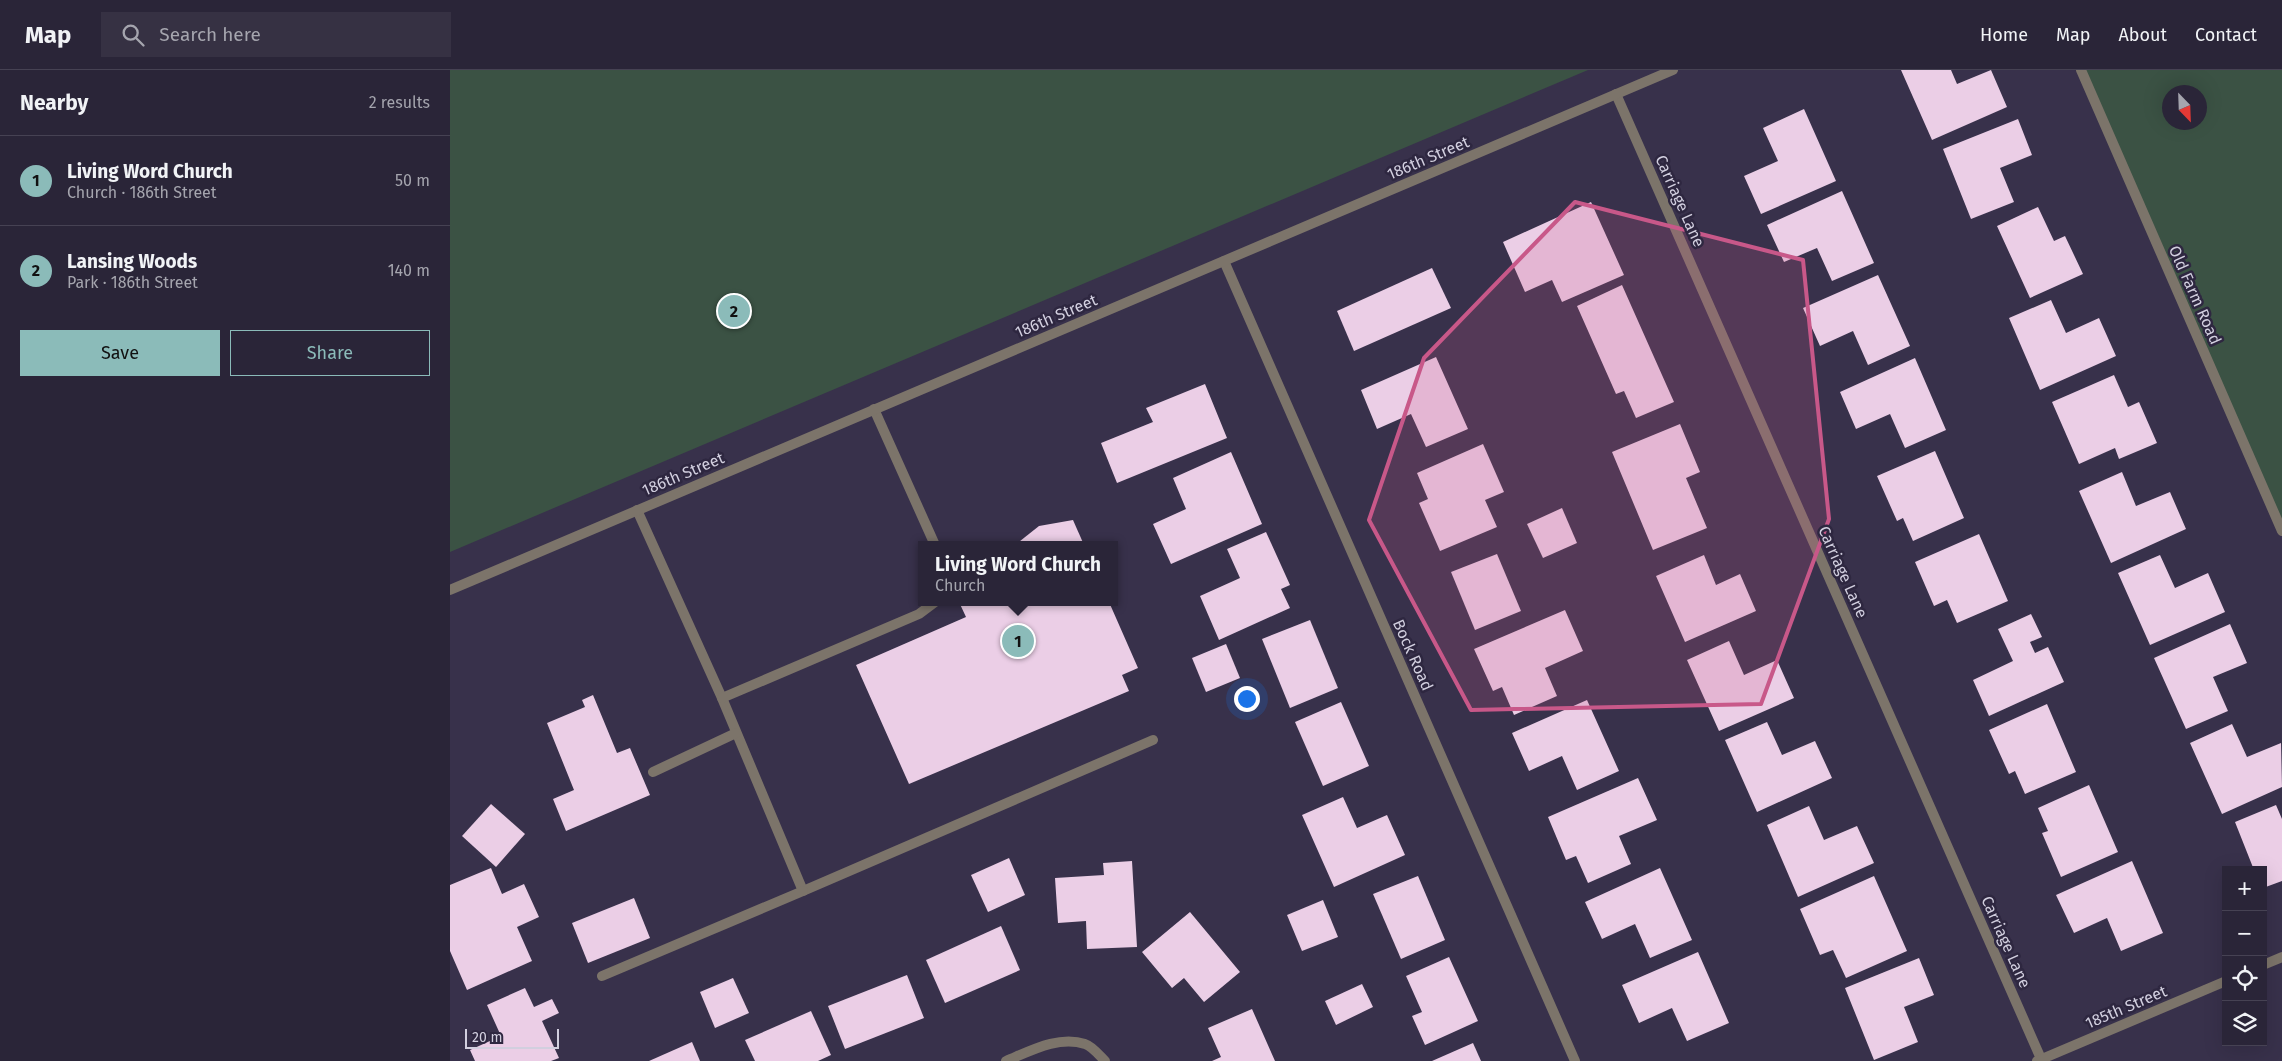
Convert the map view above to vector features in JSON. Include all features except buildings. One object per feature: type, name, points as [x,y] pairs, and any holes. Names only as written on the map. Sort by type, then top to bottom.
[{"type":"street","name":"186th Street","points":[[450,590],[1673,70]]},
{"type":"street","name":"Old Farm Road","points":[[2081,70],[2282,531]]},
{"type":"street","name":"Carriage Lane","points":[[1616,94],[2040,1060]]},
{"type":"street","name":"Bock Road","points":[[1224,261],[1575,1061]]},
{"type":"street","points":[[874,409],[933,541]]},
{"type":"street","points":[[637,510],[722,698],[803,891]]},
{"type":"street","points":[[722,698],[919,614],[930,606]]},
{"type":"street","points":[[653,772],[736,733]]},
{"type":"street","points":[[602,976],[1153,740]]},
{"type":"street","points":[[2267,963],[2282,957]]},
{"type":"street","name":"185th Street","points":[[2040,1060],[2222,983]]},
{"type":"street","points":[[1006,1061],[1065,1040],[1086,1044],[1106,1061]]},
{"type":"highlighted area","points":[[1575,202],[1803,260],[1829,519],[1761,704],[1471,710],[1369,520],[1424,358]]},
{"type":"green space","points":[[450,70],[1588,70],[450,552]]},
{"type":"green space","points":[[2081,70],[2282,70],[2282,531]]},
{"type":"place","name":"Lansing Woods","points":[[734,311]]},
{"type":"place","name":"Living Word Church","points":[[1018,641]]}]
